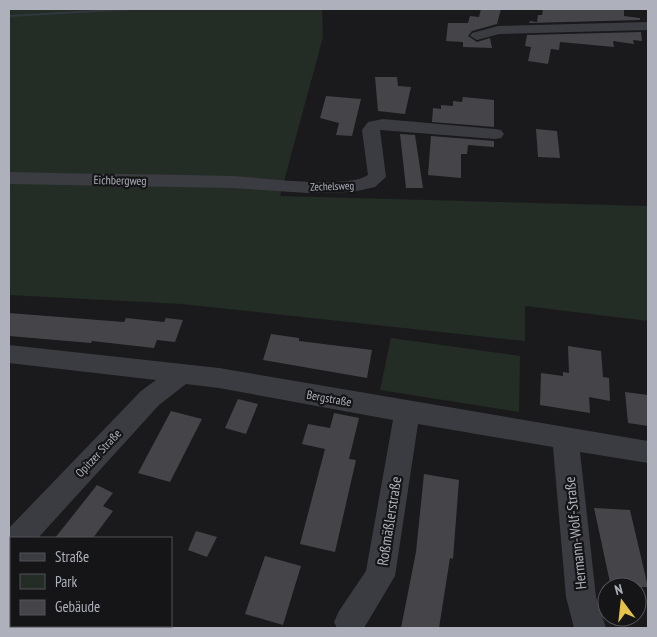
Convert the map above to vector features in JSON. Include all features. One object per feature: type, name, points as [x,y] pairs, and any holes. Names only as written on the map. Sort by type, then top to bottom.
[{"type":"street","points":[[477,36],[498,30],[648,26]]},
{"type":"street","name":"Zechelsweg","points":[[232,182],[307,187],[353,186],[368,183],[376,177],[371,130],[374,126],[383,124],[496,134]]},
{"type":"street","name":"Eichbergweg","points":[[9,178],[232,182]]},
{"type":"street","name":"Bergstraße","points":[[9,354],[219,378],[407,412],[648,452]]},
{"type":"street","name":"Opitzer Straße","points":[[21,537],[150,398],[182,374]]},
{"type":"street","name":"Roßmäßlerstraße","points":[[350,622],[380,576],[407,412]]},
{"type":"street","name":"Hermann-Wolf-Straße","points":[[565,437],[581,597],[590,628]]},
{"type":"green space","points":[[9,9],[322,9],[323,37],[280,196],[648,206],[648,321],[525,306],[525,341],[182,304],[9,295]]},
{"type":"green space","points":[[391,338],[520,356],[519,412],[380,390]]},
{"type":"building","points":[[481,9],[501,9],[497,24],[472,31],[468,36],[477,42],[490,38],[492,48],[463,47],[463,42],[446,41],[448,23],[468,23],[470,16],[479,17]]},
{"type":"building","points":[[543,9],[621,9],[624,10],[624,16],[640,18],[640,20],[529,23],[530,21],[537,22],[538,15],[542,15]]},
{"type":"building","points":[[641,32],[642,41],[633,40],[634,44],[613,41],[614,47],[560,42],[559,50],[551,49],[548,64],[528,61],[531,47],[525,46],[527,35]]},
{"type":"building","points":[[375,77],[397,77],[398,86],[411,87],[405,114],[378,111]]},
{"type":"building","points":[[326,96],[361,99],[352,136],[336,135],[339,123],[320,118]]},
{"type":"building","points":[[463,97],[494,100],[494,127],[432,122],[433,108],[441,109],[441,105],[453,106],[453,101],[462,102]]},
{"type":"building","points":[[536,129],[557,131],[560,158],[538,157]]},
{"type":"building","points":[[400,134],[415,135],[423,188],[406,188]]},
{"type":"building","points":[[431,136],[494,141],[494,147],[468,145],[467,154],[461,154],[461,178],[428,175]]},
{"type":"building","points":[[9,313],[124,322],[126,318],[164,322],[166,318],[183,320],[175,342],[157,340],[154,348],[92,341],[91,343],[9,336]]},
{"type":"building","points":[[271,334],[299,338],[299,341],[372,350],[367,378],[263,360]]},
{"type":"building","points":[[568,346],[601,351],[603,377],[609,378],[610,401],[589,397],[590,413],[540,405],[541,373],[563,376],[563,372],[569,373]]},
{"type":"building","points":[[625,392],[648,395],[648,426],[628,423]]},
{"type":"building","points":[[238,399],[258,404],[246,434],[225,428]]},
{"type":"building","points":[[171,411],[202,419],[170,482],[138,473]]},
{"type":"building","points":[[334,413],[359,418],[349,459],[356,460],[335,552],[300,544],[325,449],[302,444],[308,424],[330,428]]},
{"type":"building","points":[[424,474],[459,480],[453,559],[450,558],[439,628],[401,628],[416,552]]},
{"type":"building","points":[[97,485],[113,493],[103,506],[113,511],[94,537],[56,537]]},
{"type":"building","points":[[594,508],[630,510],[646,577],[609,577]]},
{"type":"building","points":[[196,531],[217,537],[207,557],[188,550]]},
{"type":"building","points":[[265,556],[301,566],[283,625],[245,614]]},
{"type":"waterway","points":[[9,16],[131,9]]}]
